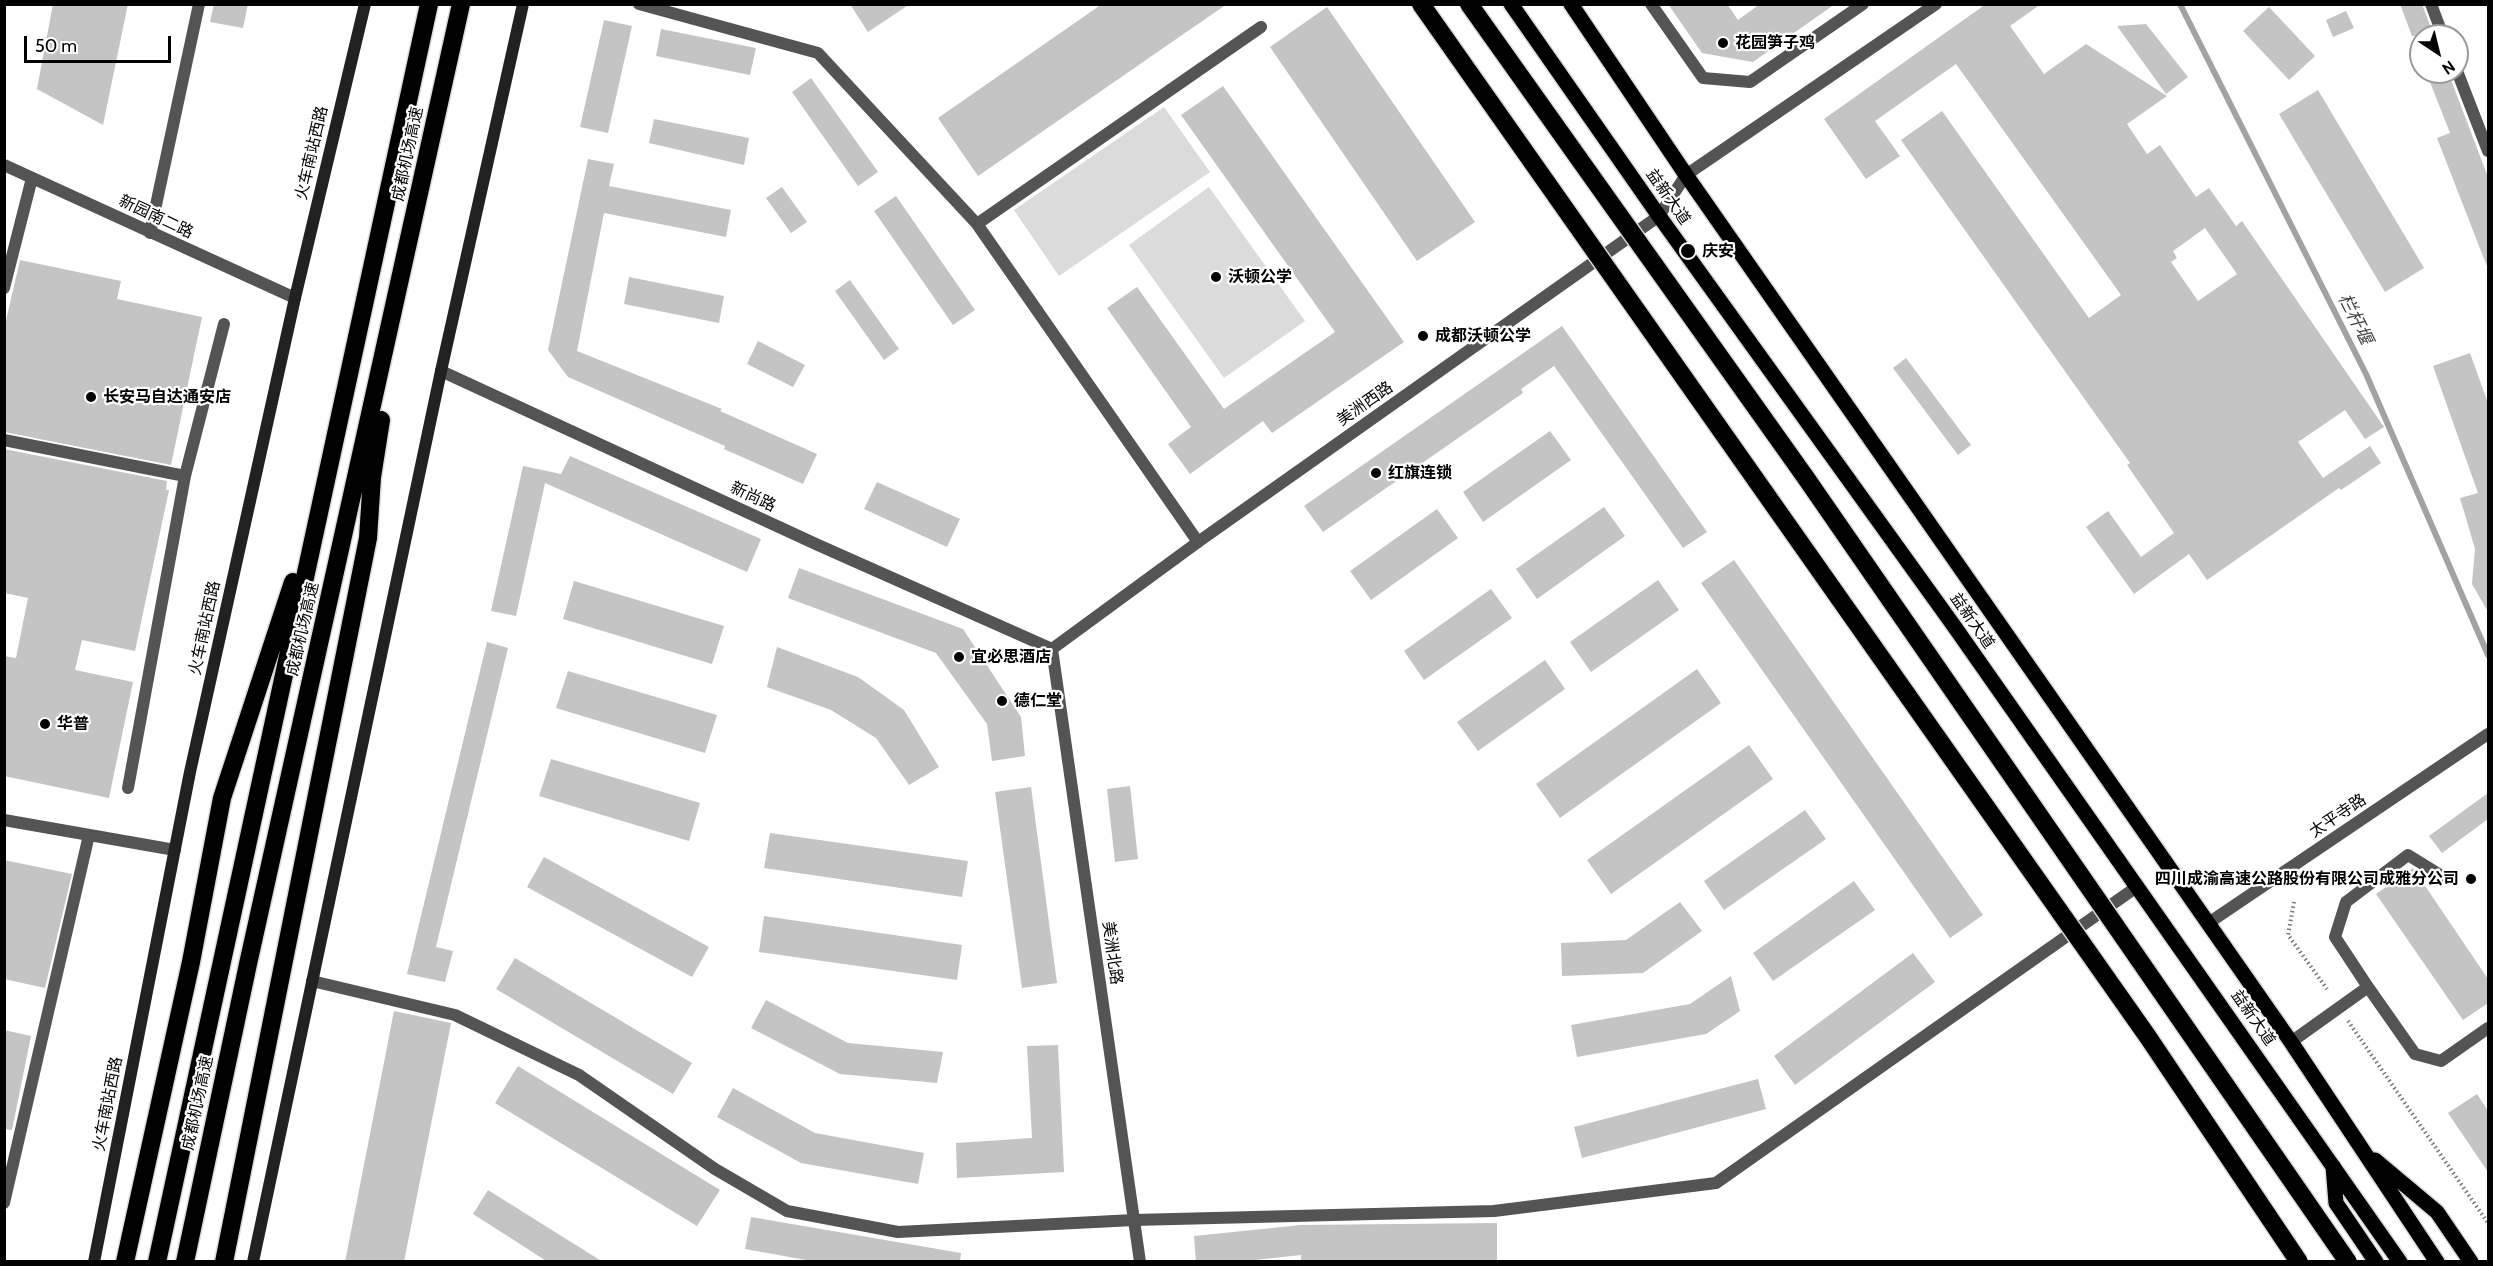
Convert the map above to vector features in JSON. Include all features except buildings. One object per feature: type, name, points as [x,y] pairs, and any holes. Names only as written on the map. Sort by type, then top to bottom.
[{"type":"highway","name":"成都机场高速","points":[[157,1262],[429,4]]},
{"type":"highway","name":"成都机场高速","points":[[185,1262],[245,975],[461,4]]},
{"type":"highway","points":[[1421,4],[2148,1037],[2299,1262]]},
{"type":"highway","points":[[1469,4],[1806,478],[2348,1262]]},
{"type":"highway","points":[[224,1262],[368,538],[372,477],[403,273]]},
{"type":"highway","points":[[125,1262],[191,962],[222,798],[324,486]]},
{"type":"main road","name":"火车南站西路","points":[[94,1262],[175,850],[295,298],[365,4]]},
{"type":"main road","points":[[253,1262],[441,371],[523,4]]},
{"type":"main road","name":"益新大道","points":[[1511,4],[1659,216],[2138,886],[2400,1262]]},
{"type":"main road","name":"益新大道","points":[[1571,4],[1686,175],[2291,1042],[2437,1262]]},
{"type":"main road","points":[[2362,1149],[2437,1212],[2471,1262]]},
{"type":"main road","points":[[2333,1163],[2336,1203],[2376,1262]]},
{"type":"street","points":[[150,233],[199,4]]},
{"type":"street","points":[[639,4],[818,53],[977,224],[1198,542]]},
{"type":"street","points":[[1651,4],[1703,78],[1750,82],[1863,4]]},
{"type":"street","points":[[1686,175],[1936,4]]},
{"type":"street","points":[[2431,4],[2438,24]]},
{"type":"street","points":[[977,224],[1261,27]]},
{"type":"street","points":[[2462,84],[2488,151]]},
{"type":"street","name":"新园南二路","points":[[4,165],[295,298]]},
{"type":"street","name":"美洲西路","points":[[1052,648],[1659,216],[1686,175]]},
{"type":"street","points":[[4,288],[32,178]]},
{"type":"street","points":[[128,788],[185,476],[224,324]]},
{"type":"street","name":"新尚路","points":[[441,371],[808,540],[1052,648]]},
{"type":"street","points":[[4,441],[185,476]]},
{"type":"street","name":"美洲北路","points":[[1052,648],[1140,1262]]},
{"type":"street","name":"太平寺路","points":[[2207,924],[2488,735]]},
{"type":"street","points":[[4,820],[175,850]]},
{"type":"street","points":[[4,1203],[89,835]]},
{"type":"street","points":[[2442,876],[2408,855],[2346,902],[2335,937],[2415,1054],[2441,1061],[2488,1028]]},
{"type":"street","points":[[312,981],[455,1015],[579,1075],[715,1169],[787,1211],[898,1232],[1134,1221],[1494,1211],[1716,1183],[2138,886]]},
{"type":"street","points":[[2291,1042],[2368,987]]},
{"type":"path","points":[[2294,902],[2288,935],[2327,989]]},
{"type":"path","points":[[2348,1021],[2488,1223]]},
{"type":"shaded area","points":[[1164,107],[1210,172],[1059,276],[1014,210]]},
{"type":"shaded area","points":[[1209,187],[1305,321],[1224,378],[1129,245]]},
{"type":"waterway","name":"栏杆堰","points":[[2180,4],[2366,374],[2488,655]]},
{"type":"place","name":"花园笋子鸡","points":[[1723,43]]},
{"type":"place","name":"庆安","points":[[1688,251]]},
{"type":"place","name":"沃顿公学","points":[[1216,277]]},
{"type":"place","name":"成都沃顿公学","points":[[1423,336]]},
{"type":"place","name":"长安马自达通安店","points":[[91,397]]},
{"type":"place","name":"红旗连锁","points":[[1376,473]]},
{"type":"place","name":"宜必思酒店","points":[[959,657]]},
{"type":"place","name":"德仁堂","points":[[1002,701]]},
{"type":"place","name":"华普","points":[[45,724]]},
{"type":"place","name":"四川成渝高速公路股份有限公司成雅分公司","points":[[2471,879]]}]
